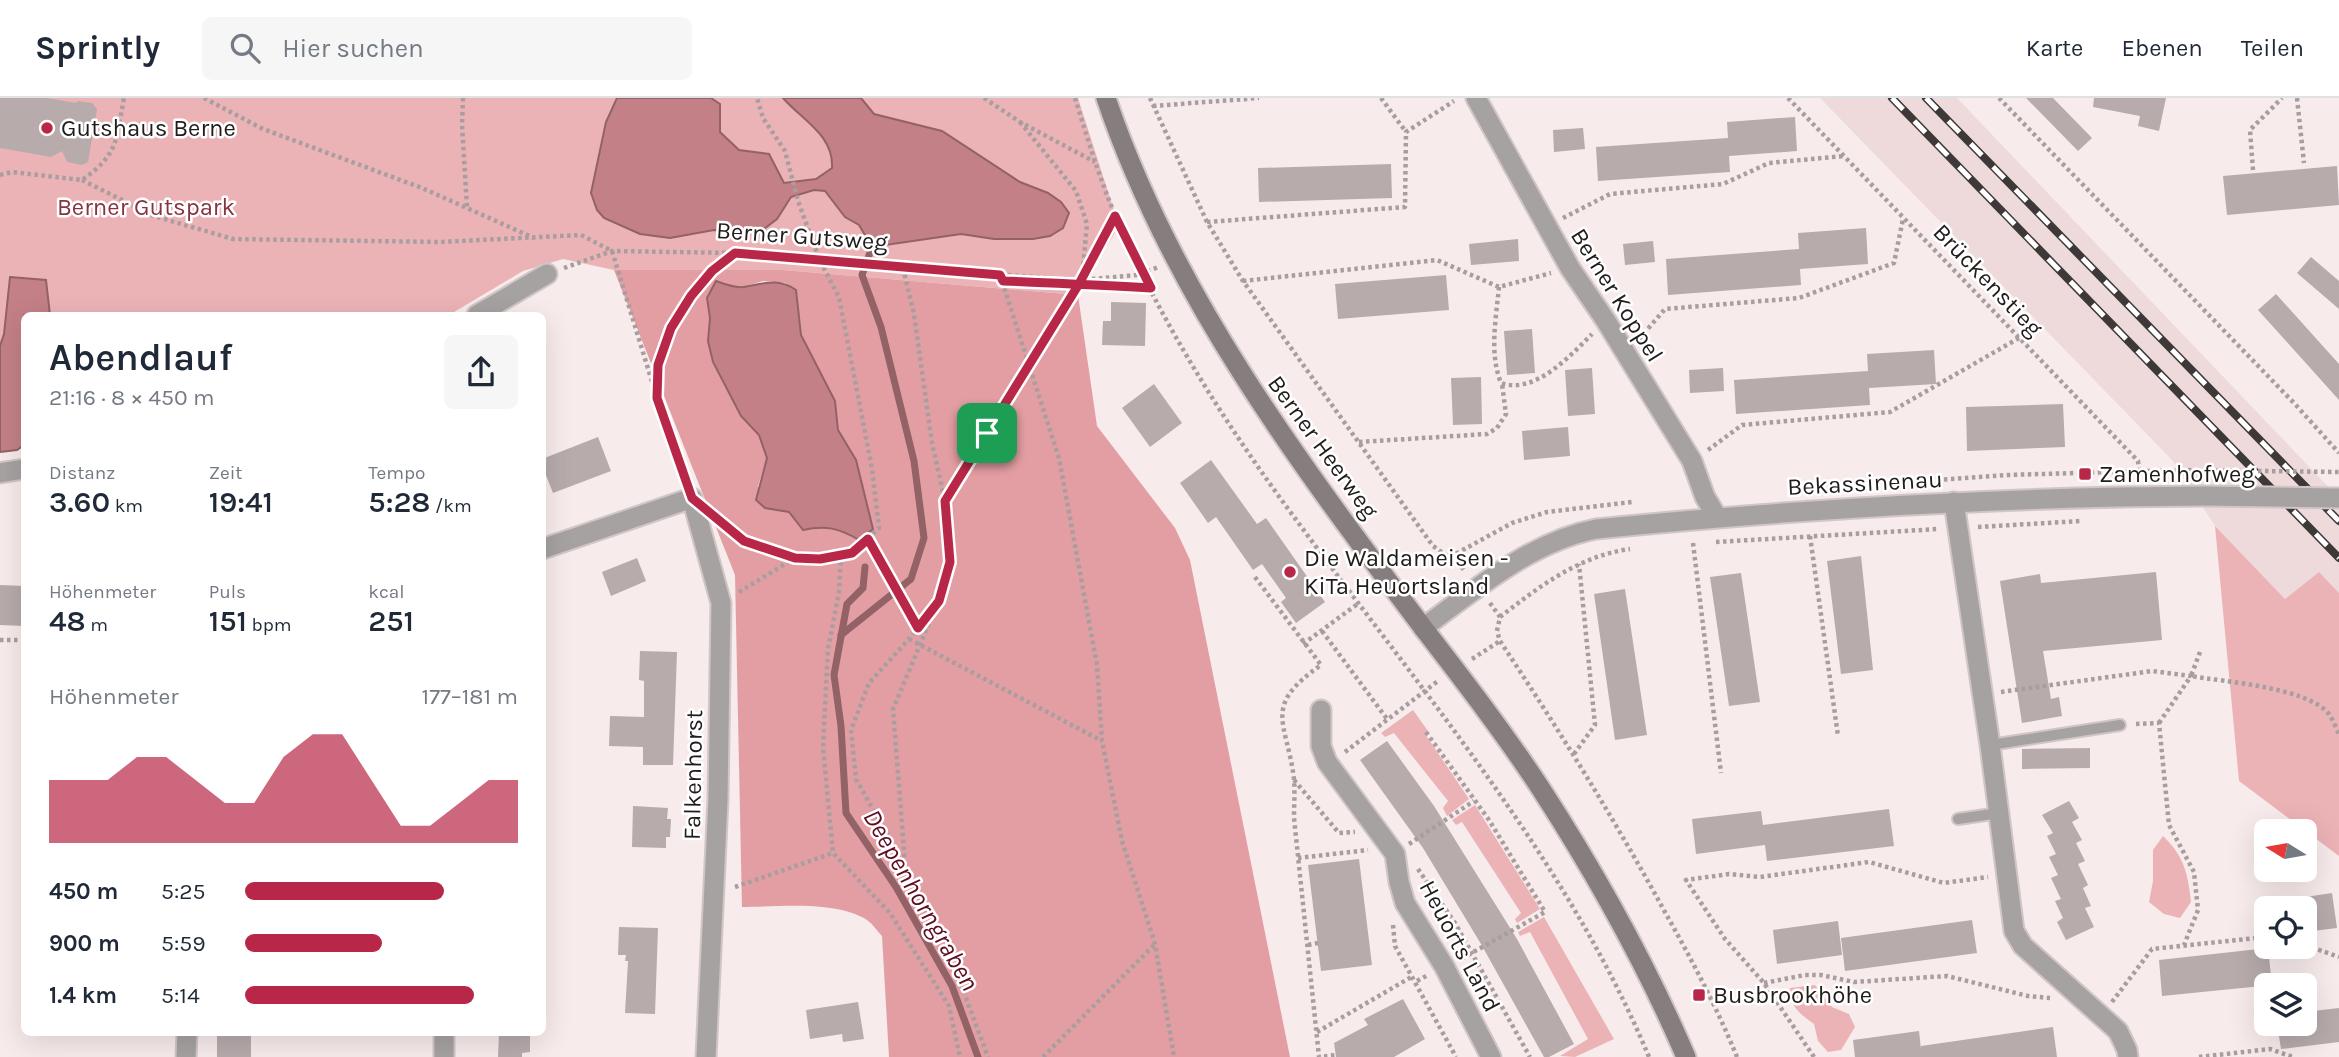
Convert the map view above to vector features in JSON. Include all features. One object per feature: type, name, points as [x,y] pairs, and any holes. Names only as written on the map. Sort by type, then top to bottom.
[{"type":"main road","name":"Berner Heerweg","points":[[1106,98],[1136,177],[1175,260],[1238,370],[1291,447],[1541,789],[1635,952],[1664,1006],[1686,1057]]},
{"type":"street","name":"Berner Koppel","points":[[1476,98],[1564,258],[1692,461],[1705,497],[1717,517]]},
{"type":"street","points":[[482,312],[547,274]]},
{"type":"street","points":[[0,473],[21,470]]},
{"type":"street","name":"Bekassinenau","points":[[1423,628],[1503,569],[1574,533],[1596,529],[1717,517],[1954,502],[2139,496],[2339,498]]},
{"type":"street","points":[[546,547],[692,498]]},
{"type":"street","name":"Falkenhorst","points":[[692,498],[720,603],[718,799],[706,1057]]},
{"type":"street","points":[[1954,502],[2014,931],[2023,946],[2118,1031],[2128,1057]]},
{"type":"street","name":"Heuorts Land","points":[[1321,710],[1321,746],[1327,762],[1399,851],[1399,882],[1405,903],[1444,966],[1491,1057]]},
{"type":"street","points":[[186,1057],[187,1036]]},
{"type":"street","points":[[444,1036],[444,1057]]},
{"type":"lane","points":[[1990,745],[2120,726]]},
{"type":"lane","points":[[1958,819],[1999,813]]},
{"type":"path","points":[[82,180],[103,165],[114,148],[124,98]]},
{"type":"path","points":[[204,98],[263,129],[467,207],[534,239]]},
{"type":"path","points":[[463,98],[467,207]]},
{"type":"path","points":[[0,175],[12,172],[82,180],[154,216],[233,239],[440,242],[581,235],[612,251],[657,398],[692,498],[744,541],[795,558],[820,559],[852,553],[879,528],[872,469],[839,297],[820,261],[798,201],[785,151],[763,118],[757,98]]},
{"type":"path","points":[[984,98],[1020,122],[1095,162]]},
{"type":"path","points":[[1074,98],[1115,216],[1195,368],[1299,525],[1504,798],[1545,860],[1606,966],[1649,1057]]},
{"type":"path","points":[[1150,98],[1207,222],[1243,281],[1433,546],[1460,565]]},
{"type":"path","points":[[1153,106],[1259,98]]},
{"type":"path","points":[[1207,222],[1405,207],[1406,132],[1381,98]]},
{"type":"path","name":"Brückenstieg","points":[[1788,98],[2138,461],[2139,496]]},
{"type":"path","points":[[1999,98],[2339,453]]},
{"type":"path","points":[[2253,170],[2250,130],[2282,98]]},
{"type":"path","points":[[2297,98],[2304,163]]},
{"type":"path","points":[[1406,132],[1454,101]]},
{"type":"path","points":[[1020,122],[1076,191],[1087,224],[1080,282]]},
{"type":"path","points":[[1559,220],[1609,194],[1723,184],[1769,163],[1844,156]]},
{"type":"path","points":[[945,501],[1030,366],[1115,216]]},
{"type":"path","points":[[1634,344],[1665,309],[1799,298],[1894,262],[1903,218]]},
{"type":"path","name":"Berner Gutsweg","points":[[547,274],[612,251],[735,253],[1001,278],[1080,282]]},
{"type":"path","points":[[657,398],[658,365],[671,328],[691,296],[712,271],[735,253]]},
{"type":"path","points":[[1243,281],[1437,260],[1499,287],[1558,271]]},
{"type":"path","points":[[903,268],[914,314],[932,443],[945,501],[950,562],[939,601],[893,709],[906,869]]},
{"type":"path","points":[[1080,282],[1137,275]]},
{"type":"path","points":[[1001,278],[1059,458],[1097,665],[1102,741],[1122,841],[1155,944],[1174,1057]]},
{"type":"path","points":[[1080,282],[1151,288]]},
{"type":"path","points":[[1359,442],[1487,434],[1497,428],[1506,414],[1494,360],[1499,287]]},
{"type":"path","points":[[1501,383],[1508,386],[1524,384],[1541,377],[1595,331]]},
{"type":"path","points":[[1702,455],[1742,425],[1890,412],[2019,338]]},
{"type":"path","points":[[2181,470],[2339,472]]},
{"type":"path","points":[[1684,544],[2084,521]]},
{"type":"path","points":[[1810,535],[1838,736]]},
{"type":"path","points":[[868,539],[918,628]]},
{"type":"path","points":[[1693,543],[1721,774]]},
{"type":"path","points":[[1630,549],[1596,556],[1551,579],[1500,617],[1497,631],[1500,641],[1574,754],[1644,873],[1695,967],[1737,1057]]},
{"type":"path","points":[[841,555],[839,592],[828,649],[823,747],[833,853],[890,914],[949,1006],[960,1057]]},
{"type":"path","points":[[720,603],[795,558]]},
{"type":"path","points":[[1574,754],[1595,725],[1579,564]]},
{"type":"path","points":[[1255,577],[1321,665],[1301,679],[1281,708],[1294,779],[1294,817],[1319,1057],[1336,1055]]},
{"type":"path","points":[[939,601],[869,683],[851,730],[856,779],[906,869],[963,990],[988,1057]]},
{"type":"path","points":[[1303,644],[1359,603]]},
{"type":"path","points":[[1493,609],[1500,617]]},
{"type":"path","points":[[1322,631],[1387,719]]},
{"type":"path","points":[[909,639],[1102,741]]},
{"type":"path","points":[[0,640],[21,640]]},
{"type":"path","points":[[2184,945],[2198,910],[2194,872],[2169,825],[2159,723],[2190,676],[2200,652]]},
{"type":"path","points":[[1983,695],[2152,671],[2292,693],[2309,700],[2328,713],[2339,734]]},
{"type":"path","points":[[1339,757],[1423,691]]},
{"type":"path","points":[[2120,726],[2159,723]]},
{"type":"path","points":[[1417,981],[1472,954],[1545,912],[1503,843],[1426,732]]},
{"type":"path","points":[[1474,801],[1399,851],[1455,923],[1530,1057]]},
{"type":"path","points":[[1298,858],[1372,849]]},
{"type":"path","points":[[715,894],[833,853]]},
{"type":"path","points":[[1814,1057],[1764,983],[1725,939],[1686,880],[1730,874],[1760,877],[1869,862],[1944,883],[2006,875]]},
{"type":"path","points":[[1303,897],[1312,896]]},
{"type":"path","points":[[2101,1017],[2151,949],[2254,938]]},
{"type":"path","points":[[1308,945],[1318,943]]},
{"type":"path","points":[[1043,1057],[1155,944]]},
{"type":"path","points":[[2317,949],[2339,957]]},
{"type":"path","points":[[1764,983],[1805,975],[1821,975],[1854,982],[1947,976],[2028,996],[2085,1001]]},
{"type":"path","points":[[1317,1032],[1413,976]]},
{"type":"path","points":[[1376,997],[1380,1006]]},
{"type":"path","points":[[2199,1057],[2270,1049],[2292,1057]]},
{"type":"shaded area","points":[[617,98],[711,98],[720,104],[720,132],[739,150],[769,154],[784,183],[816,179],[832,168],[828,146],[822,137],[783,98],[861,98],[874,114],[942,131],[1020,182],[1048,193],[1061,202],[1069,213],[1063,228],[1050,236],[1033,239],[994,239],[961,234],[872,247],[859,225],[845,217],[825,191],[814,190],[791,197],[777,219],[760,232],[714,230],[670,238],[640,234],[604,218],[597,210],[591,193],[606,122]]},
{"type":"shaded area","points":[[1820,98],[1957,98],[2339,498],[2339,593],[2319,572],[2285,599],[2215,526],[2173,461]]},
{"type":"shaded area","points":[[614,270],[783,270],[1078,295],[1097,426],[1175,528],[1190,560],[1290,1057],[889,1057],[882,936],[871,923],[854,914],[823,907],[742,907],[735,575]],"holes":[[[716,281],[740,288],[763,281],[786,283],[800,318],[801,335],[835,401],[838,430],[856,460],[872,529],[844,530],[823,526],[803,530],[789,512],[765,508],[758,486],[767,458],[759,435],[741,416],[713,362],[708,341],[710,318],[707,298]]]},
{"type":"shaded area","points":[[10,277],[46,280],[50,312],[21,312],[21,447],[0,452],[0,346],[4,334]]},
{"type":"shaded area","points":[[716,281],[740,287],[777,283],[796,290],[801,335],[835,401],[838,430],[856,460],[873,529],[859,540],[832,529],[803,530],[789,512],[765,508],[756,500],[767,458],[759,435],[741,416],[713,362],[708,341],[710,318],[707,298]]},
{"type":"green space","name":"Berner Gutspark","points":[[0,98],[617,98],[606,122],[591,193],[640,234],[670,238],[714,230],[759,232],[777,219],[791,197],[814,190],[825,191],[845,217],[859,225],[873,247],[961,234],[994,239],[1048,193],[1020,182],[942,131],[874,114],[861,98],[1078,98],[1119,226],[1078,295],[783,270],[614,270],[563,259],[523,271],[454,312],[50,312],[46,280],[10,277],[4,334],[0,346]]},
{"type":"green space","points":[[711,98],[783,98],[822,137],[828,146],[832,168],[816,179],[783,183],[769,154],[739,150],[720,132],[720,104]]},
{"type":"green space","points":[[2215,526],[2285,599],[2319,572],[2339,593],[2339,856],[2317,840],[2317,819],[2290,819],[2239,781]]},
{"type":"green space","points":[[1413,710],[1428,731],[1425,734],[1469,799],[1447,816],[1443,808],[1448,801],[1394,733],[1385,737],[1381,733]]},
{"type":"green space","points":[[1475,805],[1540,909],[1517,923],[1515,919],[1521,913],[1462,822],[1456,825],[1452,820]]},
{"type":"green space","points":[[2163,836],[2180,858],[2188,883],[2191,902],[2180,918],[2164,914],[2149,902],[2153,881],[2153,850]]},
{"type":"green space","points":[[1544,917],[1614,1039],[1575,1057],[1560,1056],[1588,1039],[1530,932],[1520,936],[1518,932]]},
{"type":"green space","points":[[1815,985],[1832,1007],[1849,1014],[1855,1027],[1841,1050],[1828,1052],[1818,1041],[1814,1024],[1800,1013],[1791,1000],[1790,988]]},
{"type":"building","name":"Gutshaus Berne","points":[[0,98],[47,98],[92,103],[97,109],[88,162],[82,165],[67,162],[62,151],[51,157],[0,148]]},
{"type":"building","points":[[2026,98],[2053,98],[2092,138],[2078,151]]},
{"type":"building","points":[[2094,98],[2166,98],[2159,131],[2138,126],[2140,116],[2093,107]]},
{"type":"building","points":[[1795,117],[1797,151],[1729,156],[1730,172],[1598,181],[1596,147],[1728,138],[1727,122]]},
{"type":"building","points":[[1583,128],[1585,149],[1554,152],[1553,130]]},
{"type":"building","points":[[1391,164],[1392,198],[1259,202],[1258,168]]},
{"type":"building","points":[[2337,166],[2339,205],[2227,215],[2223,176]]},
{"type":"building","points":[[1866,228],[1868,264],[1800,269],[1801,285],[1668,295],[1666,259],[1799,249],[1798,233]]},
{"type":"building","points":[[1518,239],[1519,261],[1471,265],[1469,244]]},
{"type":"building","points":[[1653,241],[1655,262],[1625,265],[1623,244]]},
{"type":"building","points":[[2311,257],[2339,281],[2339,309],[2297,273]]},
{"type":"building","points":[[1446,275],[1449,310],[1338,319],[1335,284]]},
{"type":"building","points":[[2276,294],[2339,364],[2339,400],[2258,310]]},
{"type":"building","points":[[1111,302],[1146,303],[1145,346],[1102,345],[1103,321],[1111,321]]},
{"type":"building","points":[[1532,329],[1535,373],[1507,375],[1504,331]]},
{"type":"building","points":[[1934,350],[1936,384],[1869,388],[1870,405],[1736,414],[1734,380],[1868,371],[1867,354]]},
{"type":"building","points":[[1592,368],[1595,414],[1568,416],[1565,370]]},
{"type":"building","points":[[1723,368],[1724,391],[1690,393],[1689,370]]},
{"type":"building","points":[[1481,377],[1482,424],[1453,425],[1451,378]]},
{"type":"building","points":[[1154,384],[1182,423],[1150,447],[1122,408]]},
{"type":"building","points":[[2063,404],[2065,447],[1967,451],[1966,407]]},
{"type":"building","points":[[1568,427],[1570,456],[1524,460],[1522,431]]},
{"type":"building","points":[[598,437],[611,471],[553,493],[546,475],[546,457]]},
{"type":"building","points":[[1211,460],[1257,524],[1266,518],[1325,602],[1296,623],[1281,602],[1286,598],[1262,564],[1253,570],[1216,517],[1208,523],[1180,483]]},
{"type":"building","points":[[1861,556],[1873,670],[1841,674],[1827,561]]},
{"type":"building","points":[[637,558],[646,581],[611,596],[602,572]]},
{"type":"building","points":[[2156,572],[2162,640],[2043,651],[2051,699],[2059,697],[2062,716],[2022,723],[2000,581],[2040,574],[2041,583]]},
{"type":"building","points":[[1741,573],[1760,702],[1729,706],[1710,577]]},
{"type":"building","points":[[0,585],[21,586],[21,626],[0,625]]},
{"type":"building","points":[[1625,589],[1647,735],[1615,740],[1594,594]]},
{"type":"building","points":[[640,651],[677,652],[673,765],[643,765],[643,747],[609,746],[610,716],[644,717],[644,681],[639,680]]},
{"type":"building","points":[[1387,741],[1434,806],[1517,939],[1574,1044],[1544,1057],[1423,848],[1360,760]]},
{"type":"building","points":[[2090,748],[2090,768],[2022,769],[2022,749]]},
{"type":"building","points":[[2069,801],[2079,818],[2072,822],[2082,840],[2076,843],[2085,861],[2078,864],[2088,885],[2083,888],[2091,906],[2085,908],[2094,927],[2066,940],[2057,922],[2063,918],[2055,901],[2061,899],[2051,878],[2058,875],[2049,857],[2056,854],[2047,836],[2053,833],[2042,815]]},
{"type":"building","points":[[633,806],[668,808],[667,819],[671,819],[666,848],[632,847]]},
{"type":"building","points":[[1889,809],[1894,846],[1767,861],[1765,845],[1696,854],[1692,819],[1761,811],[1763,825]]},
{"type":"building","points":[[1359,859],[1372,965],[1321,971],[1308,865]]},
{"type":"building","points":[[2332,893],[2337,928],[2317,930],[2317,896],[2312,896]]},
{"type":"building","points":[[1972,920],[1977,953],[1845,971],[1841,938]]},
{"type":"building","points":[[1838,921],[1842,955],[1777,964],[1773,930]]},
{"type":"building","points":[[619,927],[658,928],[655,1014],[625,1013],[628,961],[625,961],[626,955],[618,955]]},
{"type":"building","points":[[2254,950],[2254,959],[2269,959],[2271,973],[2254,973],[2254,987],[2162,996],[2159,960]]},
{"type":"building","points":[[1403,999],[1425,1039],[1394,1057],[1336,1057],[1334,1043],[1368,1025],[1364,1019]]},
{"type":"building","points":[[858,1002],[864,1039],[843,1042],[842,1034],[810,1039],[806,1010]]},
{"type":"building","points":[[2339,1008],[2339,1042],[2281,1049],[2279,1036],[2317,1036],[2317,1011]]},
{"type":"building","points":[[2053,1027],[2057,1057],[1855,1057],[1853,1040],[1919,1031],[1921,1049],[1921,1046]]},
{"type":"building","points":[[217,1036],[251,1036],[251,1057],[217,1057]]},
{"type":"building","points":[[499,1036],[530,1036],[530,1052],[522,1053],[522,1057],[498,1057]]},
{"type":"waterway","name":"Deepenhorngraben","points":[[841,635],[911,579],[924,538],[914,461],[881,327],[862,275],[872,247]]},
{"type":"waterway","name":"Deepenhorngraben","points":[[865,567],[863,588],[847,604],[834,675],[841,726],[846,813],[896,887],[952,986],[978,1057]]},
{"type":"railway","points":[[1892,98],[2339,558]]},
{"type":"railway","points":[[1926,98],[2339,521]]},
{"type":"place","name":"Gutshaus Berne","points":[[47,128]]},
{"type":"place","name":"Zamenhofweg","points":[[2085,474]]},
{"type":"place","name":"Die Waldameisen - KiTa Heuortsland","points":[[1290,572]]},
{"type":"place","name":"Busbrookhöhe","points":[[1699,995]]},
{"type":"route","points":[[987,433],[945,501],[950,562],[939,601],[918,628],[868,539],[852,553],[820,559],[795,558],[744,541],[692,498],[657,398],[658,365],[671,328],[691,296],[712,271],[735,253],[1000,275],[1003,281],[1079,284],[1151,288],[1115,216],[1079,284],[987,433]]}]
